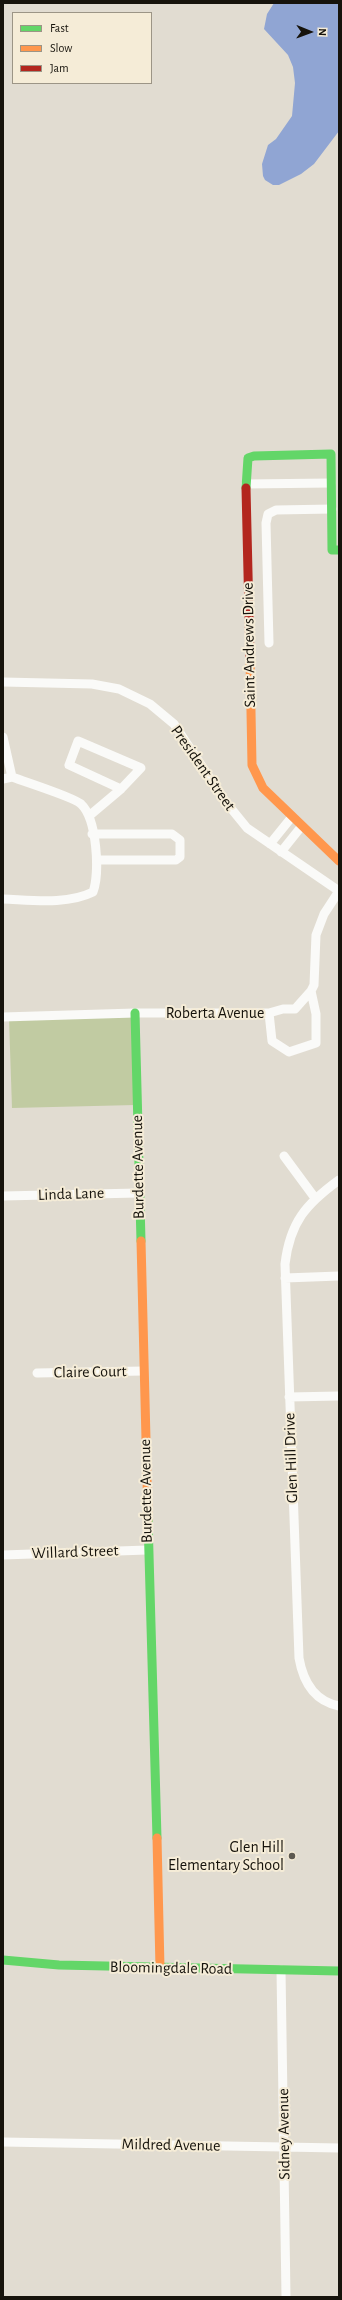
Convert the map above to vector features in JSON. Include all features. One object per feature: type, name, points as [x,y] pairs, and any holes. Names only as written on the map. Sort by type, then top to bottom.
[{"type":"street","name":"Saint Andrews Drive","points":[[331,483],[331,454],[254,456],[248,458],[246,467],[246,484],[252,765],[263,788],[291,818],[339,861]]},
{"type":"street","points":[[246,484],[331,483],[332,509],[335,521],[332,550],[339,550]]},
{"type":"street","points":[[269,643],[266,523],[268,514],[276,510],[332,509]]},
{"type":"street","name":"President Street","points":[[3,682],[106,686],[129,693],[150,704],[174,724],[234,813],[247,828],[339,891]]},
{"type":"street","points":[[3,737],[8,778],[81,803],[88,816],[98,860],[97,881],[93,892],[82,897],[56,900],[3,899]]},
{"type":"street","points":[[88,816],[121,789],[141,768],[78,740],[69,765],[121,789]]},
{"type":"street","points":[[270,844],[291,818]]},
{"type":"street","points":[[281,852],[301,827]]},
{"type":"street","points":[[92,834],[172,834],[180,840],[180,857],[176,860],[98,860]]},
{"type":"street","name":"Roberta Avenue","points":[[3,1017],[135,1013],[269,1013],[283,1009],[295,1009],[311,991],[315,979],[316,935],[324,914],[339,891]]},
{"type":"street","points":[[269,1013],[272,1041],[288,1052],[316,1043],[316,1014],[311,991]]},
{"type":"street","name":"Burdette Avenue","points":[[135,1013],[147,1550],[160,1968]]},
{"type":"street","points":[[284,1156],[315,1198]]},
{"type":"street","name":"Glen Hill Drive","points":[[339,1180],[315,1198],[301,1214],[291,1234],[286,1258],[285,1278],[299,1658],[301,1673],[312,1692],[327,1702],[339,1706]]},
{"type":"street","name":"Linda Lane","points":[[3,1196],[138,1192]]},
{"type":"street","points":[[285,1278],[339,1276]]},
{"type":"street","name":"Claire Court","points":[[37,1373],[143,1371]]},
{"type":"street","points":[[289,1397],[339,1396]]},
{"type":"street","name":"Willard Street","points":[[3,1555],[147,1550]]},
{"type":"street","name":"Bloomingdale Road","points":[[3,1960],[45,1965],[339,1971]]},
{"type":"street","name":"Sidney Avenue","points":[[281,1970],[285,2147],[286,2297]]},
{"type":"street","name":"Mildred Avenue","points":[[3,2142],[339,2148]]},
{"type":"green space","points":[[133,1016],[135,1105],[12,1108],[9,1019]]},
{"type":"water","points":[[274,3],[339,3],[339,131],[314,164],[301,174],[279,185],[273,185],[265,180],[263,176],[262,164],[268,145],[276,139],[292,116],[295,83],[293,67],[288,55],[264,29],[267,14]]},
{"type":"traffic: fast","points":[[246,488],[248,458],[254,456],[331,454],[332,550],[339,550]]},
{"type":"traffic: fast","points":[[135,1013],[141,1241]]},
{"type":"traffic: fast","points":[[148,1519],[157,1838]]},
{"type":"traffic: fast","points":[[3,1960],[59,1965],[339,1971]]},
{"type":"traffic: slow","points":[[250,658],[252,765],[263,788],[339,861]]},
{"type":"traffic: slow","points":[[141,1241],[148,1519]]},
{"type":"traffic: slow","points":[[157,1838],[160,1968]]},
{"type":"traffic: jam","points":[[246,488],[250,658]]},
{"type":"place","name":"Glen Hill Elementary School","points":[[292,1856]]}]
